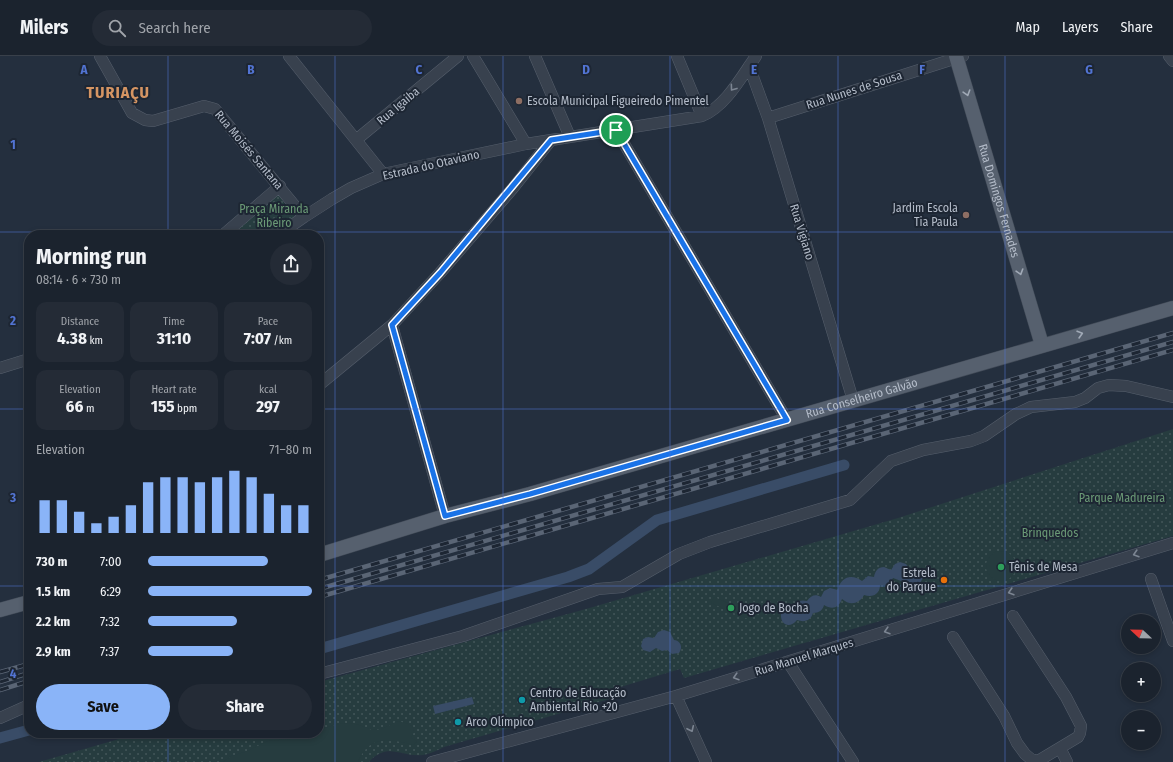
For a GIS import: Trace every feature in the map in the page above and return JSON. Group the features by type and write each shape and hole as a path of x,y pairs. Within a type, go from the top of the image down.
{"main road":[{"name":"Rua Domingos Fernades","path":"958,57 1042,345"},
{"name":"Rua Conselheiro Galvão","path":"324,553 445,516 530,494 1173,308"},
{"path":"0,610 24,603"}],"street":[{"name":"Rua Moisés Santana","path":"100,56 132,113 145,120 153,121 204,106 215,109 304,217"},
{"path":"289,56 383,174"},
{"name":"Rua Igaiba","path":"356,140 458,56"},
{"path":"473,56 526,144"},
{"path":"535,56 570,137"},
{"path":"677,56 702,116 716,109 723,102 756,56"},
{"path":"1169,56 1173,61"},
{"name":"Rua Nunes de Sousa","path":"768,118 958,57"},
{"name":"Rua Vigiano","path":"749,66 768,118 853,400"},
{"name":"Estrada do Otaviano","path":"285,230 351,188 383,174 526,144 702,116"},
{"path":"616,130 787,420"},
{"path":"324,381 392,325 440,273 551,140"},
{"path":"229,230 280,186"},
{"path":"392,325 445,516"},
{"path":"0,368 24,360"},
{"path":"324,673 463,636 598,589 622,587 680,554 710,542 850,500 891,461 923,450 971,442 984,436 1016,414 1031,407 1075,402 1085,398 1098,388 1109,385 1126,386 1173,397"},
{"name":"Rua Manuel Marques","path":"432,762 676,696 1173,543"},
{"path":"1151,579 1173,641"},
{"path":"953,637 1004,716 1017,743 1025,754 1031,759 1038,761 1078,737 1081,726 1066,697 1013,616"},
{"path":"788,662 852,762"},
{"path":"676,696 706,762"},
{"path":"0,718 24,707"},
{"path":"1060,748 1067,762"}],"green space":[{"name":"Praça Miranda Ribeiro","path":"277,193 296,219 281,230 233,230"},
{"name":"Parque Madureira","path":"1173,429 1173,536 684,678 680,669 614,689 616,697 444,747 426,754 415,755 389,751 382,752 369,762 39,762 123,738 324,738 324,681 586,609 898,518"},
{"name":"Tênis de Mesa","path":"1001,551 1011,556 1016,566 1011,576 1001,581 991,576 986,566 991,556"},
{"name":"Jogo de Bocha","path":"714,597 751,613 748,619 711,603"},
{"path":"398,721 409,724 414,730 411,738 417,741 414,745 389,740 375,743 368,747 358,762 223,762 231,756 245,752 268,741 301,738 324,738 324,729 335,725 356,724 371,730 384,728"}],"water":[{"path":"900,562 906,564 910,569 915,568 920,570 923,578 920,583 912,585 906,580 901,581 893,578 888,584 880,585 879,591 873,596 864,595 860,600 854,603 848,603 842,599 837,606 832,608 824,605 822,610 813,613 807,620 797,620 789,625 782,621 781,614 785,609 792,609 798,602 802,600 807,601 810,597 821,597 824,591 830,588 838,590 844,579 854,577 862,581 868,576 874,577 876,571 880,568 884,567 891,570 895,564"},
{"path":"664,630 670,632 674,640 680,643 681,649 679,653 672,654 667,650 662,651 656,648 650,652 643,650 641,646 643,639 648,637 654,638 658,632"},
{"path":"472,697 474,704 435,714 433,706"}],"waterway":[{"path":"324,648 568,577 589,569 657,520 844,465"},
{"path":"0,738 24,731"}],"railway":[{"path":"324,579 1173,333"},
{"path":"324,588 1173,342"},
{"path":"324,596 1173,350"},
{"path":"0,672 24,665"},
{"path":"0,682 24,675"},
{"path":"0,690 24,683"}],"place":[{"name":"Escola Municipal Figueiredo Pimentel","path":"519,101"},
{"name":"Jardim Escola Tia Paula","path":"966,215"},
{"name":"Tênis de Mesa","path":"1001,567"},
{"name":"Estrela do Parque","path":"944,580"},
{"name":"Jogo de Bocha","path":"731,608"},
{"name":"Centro de Educação Ambiental Rio +20","path":"522,700"},
{"name":"Arco Olímpico","path":"458,722"}],"district":[{"name":"TURIAÇU","path":"118,92"}],"route":[{"path":"616,130 787,420 530,494 445,516 392,325 440,273 513,188 551,140 616,130"}],"park label":[{"name":"Brinquedos","path":"1050,533"}]}
